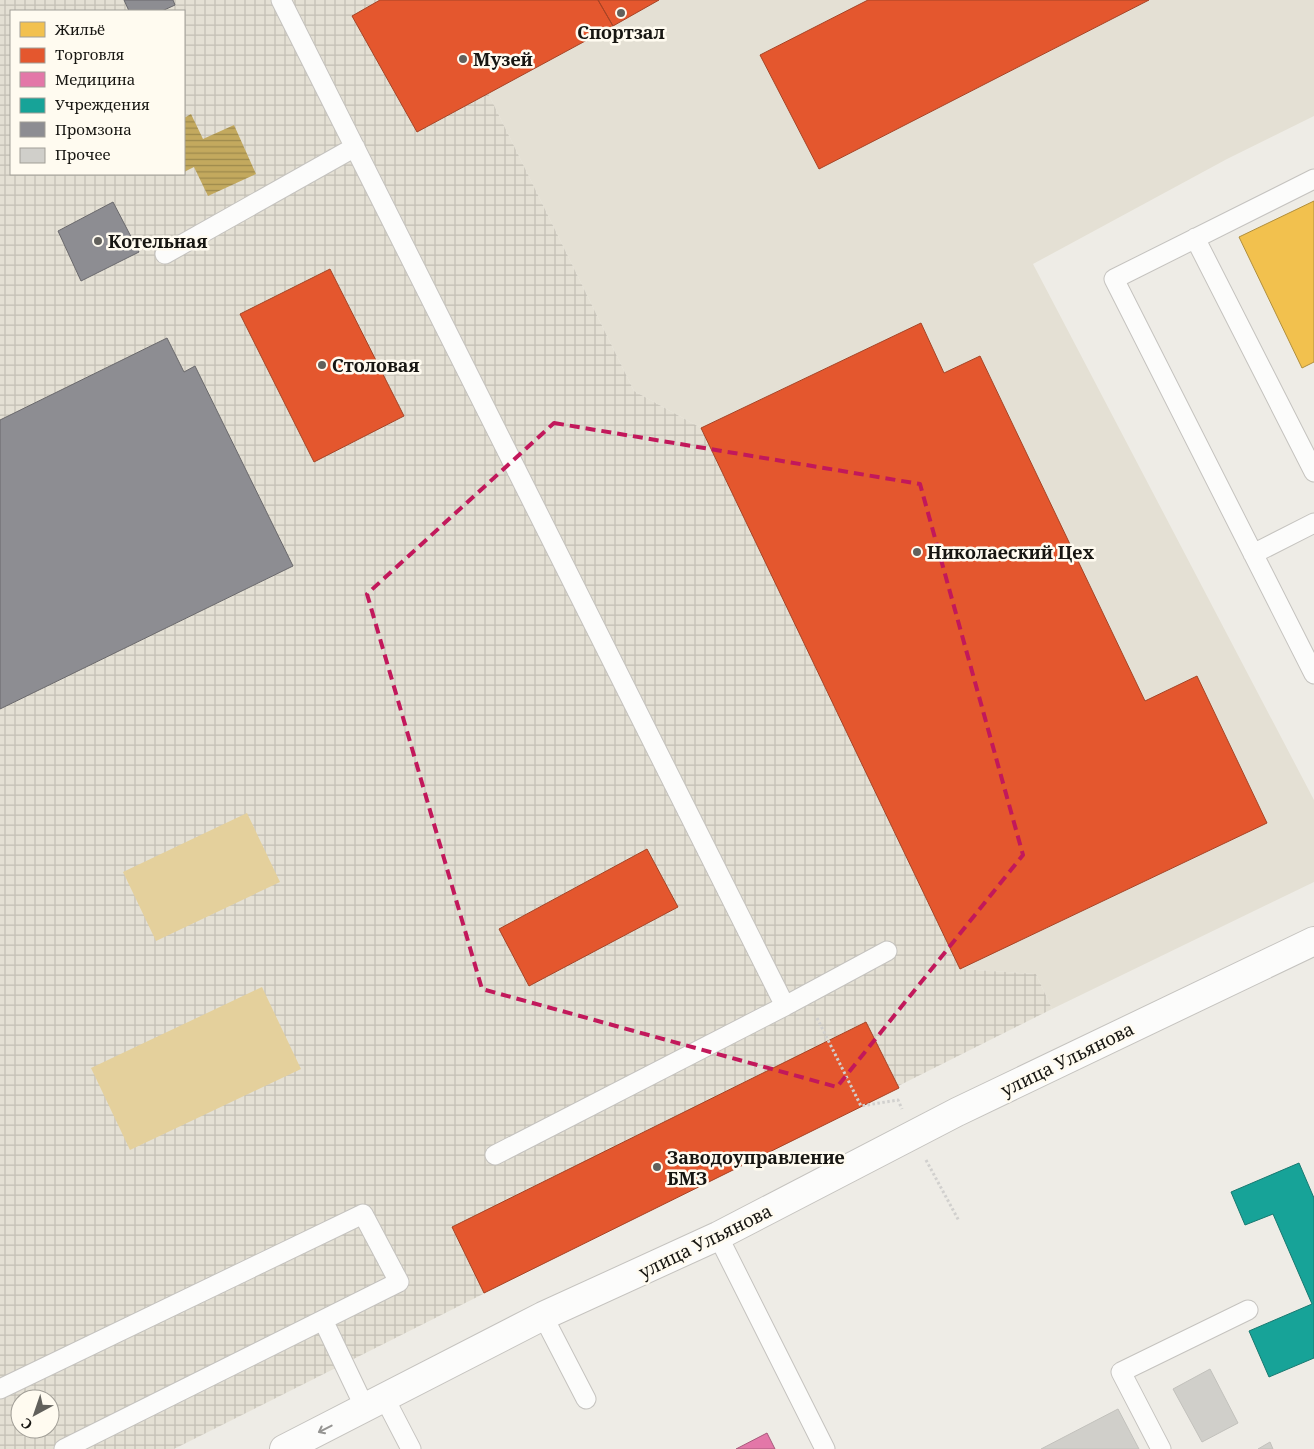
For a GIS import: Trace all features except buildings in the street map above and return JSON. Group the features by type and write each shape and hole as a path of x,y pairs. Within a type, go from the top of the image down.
{"main road":[{"name":"улица Ульянова","path":"284,1449 543,1316 718,1236 957,1112 1314,940"}],"lane":[{"path":"281,0 785,1006"},
{"path":"165,254 355,147"},
{"path":"1314,180 1114,279 1314,674"},
{"path":"1195,238 1314,472"},
{"path":"1253,554 1314,523"},
{"path":"495,1154 785,1006 887,951"},
{"path":"0,1389 363,1214 399,1282 64,1449"},
{"path":"718,1236 825,1449"},
{"path":"1161,1449 1121,1372 1248,1310"},
{"path":"543,1316 586,1398"},
{"path":"323,1320 375,1402 411,1449"}],"highlighted area":[{"path":"554,423 920,484 1023,855 837,1087 482,989 367,594"}],"shaded area":[{"path":"0,0 658,0 488,93 634,391 701,428 960,969 1036,974 1052,1009 174,1449 0,1449"},
{"path":"658,0 1314,0 1314,116 1227,159 1033,264 1314,800 1314,882 1052,1009 1036,974 960,969 701,428 634,391 488,93"},
{"path":"191,114 203,139 234,125 256,174 208,196 194,167 185,172 185,117"},
{"path":"247,813 280,882 156,941 123,872"},
{"path":"262,987 301,1069 130,1150 91,1068"}],"place":[{"name":"Спортзал","path":"621,13"},
{"name":"Музей","path":"463,59"},
{"name":"Котельная","path":"98,241"},
{"name":"Столовая","path":"322,365"},
{"name":"Николаеский Цех","path":"917,552"},
{"name":"Заводоуправление БМЗ","path":"657,1167"}]}
